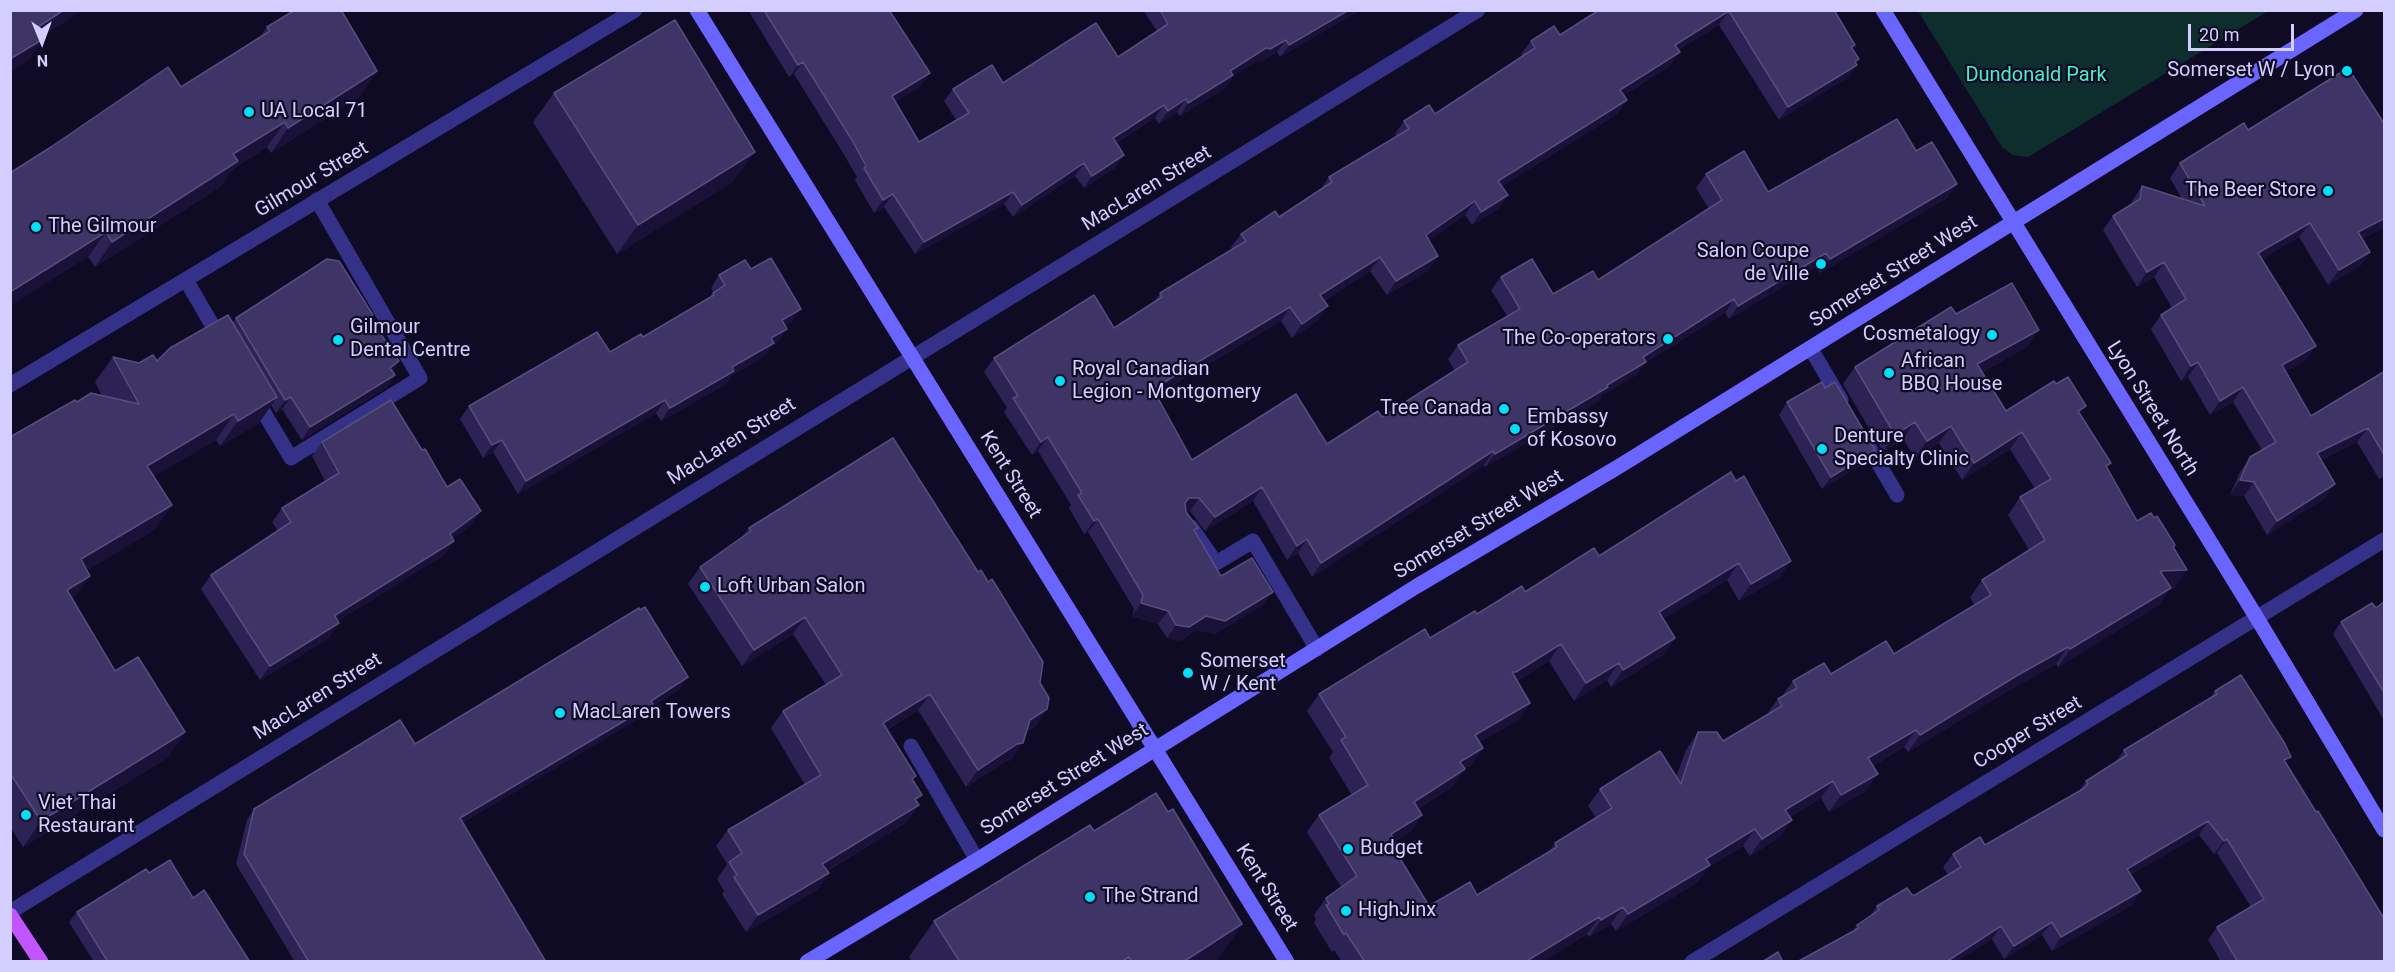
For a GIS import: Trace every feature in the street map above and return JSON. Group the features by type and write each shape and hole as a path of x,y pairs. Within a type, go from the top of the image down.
{"main road":[{"name":"Kent Street","path":"698,10 1287,962"},
{"name":"Lyon Street North","path":"1883,10 2385,830"},
{"name":"Somerset Street West","path":"807,962 977,860 1417,586 1618,468 2356,10"},
{"path":"10,914 41,962"}],"street":[{"name":"Gilmour Street","path":"10,385 635,10"},
{"name":"MacLaren Street","path":"10,914 1478,10"},
{"path":"245,380 291,458 420,378 317,201"},
{"path":"186,280 228,351"},
{"path":"1811,349 1897,495"},
{"path":"1185,520 1216,563 1253,541 1317,649"},
{"name":"Cooper Street","path":"1692,962 2385,540"},
{"path":"911,746 977,860"}],"green space":[{"name":"Dundonald Park","path":"1918,11 2268,11 2028,157 2013,155 2002,147"}],"building":[{"path":"10,10 64,10 38,27 45,38 10,59"},
{"path":"295,10 341,10 377,71 288,128 285,122 233,154 238,161 112,242 106,232 10,292 10,173 168,67 181,87 270,31 267,27"},
{"path":"764,10 889,10 930,73 892,96 919,142 969,113 953,89 992,65 1003,83 1096,23 1118,57 1168,24 1160,10 1349,10 1289,45 1286,40 1270,49 1266,48 1230,71 1233,75 1188,103 1186,99 1168,111 1164,105 1113,138 1124,155 1092,176 1084,163 1022,205 1013,192 924,242 893,194 883,200 864,168 866,166 852,140 803,62 798,65"},
{"path":"1599,10 1834,10 1855,45 1851,47 1859,59 1855,62 1857,65 1788,107 1729,11 1675,45 1680,52 1620,90 1627,100 1498,181 1508,195 1481,212 1475,201 1426,235 1438,256 1396,281 1380,257 1320,295 1328,306 1302,324 1290,307 1153,389 1192,460 1296,394 1327,444 1378,411 1382,417 1468,362 1458,345 1520,309 1501,277 1532,259 1553,294 1593,271 1598,280 1722,200 1706,174 1744,151 1768,192 1897,119 1916,151 1932,142 1957,184 1830,259 1826,253 1738,306 1734,299 1643,357 1646,362 1607,385 1608,387 1495,454 1493,451 1321,563 1307,539 1297,546 1262,487 1215,517 1199,498 1189,498 1185,503 1186,512 1198,528 1194,530 1221,576 1252,558 1273,592 1225,621 1206,616 1189,627 1176,625 1168,611 1141,603 1143,595 1098,519 1094,521 1078,495 1082,493 1048,437 1041,442 1013,398 1018,396 994,358 1094,295 1114,328 1162,297 1160,293 1246,241 1241,234 1275,211 1279,217 1332,182 1329,177 1409,129 1404,121 1429,105 1435,114 1535,48 1531,41 1554,26 1560,35"},
{"path":"675,20 755,152 638,225 554,93"},
{"path":"2348,68 2385,125 2385,218 2358,232 2370,252 2339,270 2310,223 2258,253 2316,346 2282,365 2311,416 2385,371 2385,456 2368,428 2317,453 2335,484 2277,521 2254,482 2240,480 2250,457 2276,442 2243,387 2220,401 2198,362 2191,366 2161,315 2186,299 2164,262 2147,272 2113,216 2140,199 2142,186 2205,206 2180,163 2244,123 2248,130"},
{"path":"771,258 801,309 782,320 787,329 771,338 774,343 732,367 734,371 670,408 665,400 526,481 502,440 492,445 469,406 597,332 610,352 641,334 643,337 714,295 713,293 725,285 719,275 745,260 751,269"},
{"path":"327,259 339,261 373,315 370,318 399,361 390,368 395,375 310,427 291,397 285,400 236,318"},
{"path":"2012,283 2039,330 1977,364 2006,411 2054,381 2056,384 2068,377 2086,406 2078,411 2111,463 2106,466 2137,521 2151,513 2154,518 2157,516 2175,545 2173,547 2187,570 2160,571 2171,588 2070,649 2068,647 2018,675 1920,735 1916,730 1868,758 1878,774 1841,795 1833,781 1785,810 1792,820 1762,839 1755,829 1706,859 1710,865 1628,914 1623,907 1601,920 1599,917 1525,962 1365,962 1346,933 1344,935 1326,905 1329,904 1326,898 1357,876 1319,815 1368,785 1341,740 1346,737 1319,694 1425,629 1430,638 1475,611 1477,614 1522,586 1525,592 1594,548 1599,556 1731,472 1736,481 1744,476 1791,561 1751,584 1739,563 1659,612 1675,638 1623,670 1619,663 1586,683 1561,644 1516,672 1512,672 1530,703 1475,735 1483,748 1460,762 1465,769 1414,802 1422,815 1391,834 1400,850 1396,852 1429,906 1470,882 1477,895 1557,847 1555,843 1612,808 1600,789 1660,751 1681,784 1698,732 1717,732 1723,741 1782,706 1778,699 1797,688 1793,681 1824,663 1831,674 1886,641 1894,654 1991,595 1982,580 2045,540 2020,497 2051,479 2022,432 1974,463 1951,426 1927,441 1915,422 1895,435 1855,367 1951,307 1956,314"},
{"path":"228,315 277,397 238,421 234,414 147,466 172,505 81,559 90,576 67,590 115,671 138,657 185,732 41,821 10,773 10,437 91,393 139,404 113,357 139,363 153,355 157,361 170,348"},
{"path":"1822,382 1825,388 1835,382 1875,450 1831,477 1787,402"},
{"path":"391,400 422,450 425,449 447,487 460,479 481,511 450,534 454,541 337,614 335,616 339,623 270,666 211,575 291,522 282,508 339,473 322,442"},
{"path":"893,438 978,572 981,570 988,582 992,579 1043,662 1040,683 1049,698 1047,709 1030,720 1023,743 1017,744 978,770 930,694 883,723 916,776 912,779 922,795 915,799 919,805 822,864 829,873 758,915 734,877 737,875 729,862 742,853 728,830 821,775 783,711 842,675 805,617 754,650 700,567 751,531 749,528"},
{"path":"2385,601 2385,694 2341,622 2372,603 2376,608"},
{"path":"645,607 688,677 651,701 653,704 460,818 546,962 309,962 244,854 254,809 400,720 415,744 639,608 640,610"},
{"path":"2241,675 2285,744 2291,757 2284,760 2385,920 2385,962 2238,962 2217,927 2264,899 2227,839 2224,841 2208,821 2127,869 2141,891 2061,937 2052,922 2014,946 2001,926 1946,962 1797,962 1859,928 1857,925 1879,910 1877,906 1907,888 1912,895 1915,895 1961,867 1953,854 1980,837 1985,845 2083,789 2088,784 2086,781 2127,755 2124,750 2217,694 2215,691"},
{"name":"The Strand","path":"1156,793 1168,812 1173,809 1242,924 1183,962 1132,962 1129,957 1121,962 960,962 934,921 1090,825 1094,831"},
{"path":"170,860 193,898 204,890 250,962 108,962 77,912 146,869 149,873"},
{"path":"1778,952 1783,962 1762,962"}],"place":[{"name":"Somerset W / Lyon","path":"2347,71"},
{"name":"UA Local 71","path":"249,112"},
{"name":"The Beer Store","path":"2328,191"},
{"name":"The Gilmour","path":"36,227"},
{"name":"Salon Coupe de Ville","path":"1821,264"},
{"name":"Cosmetalogy","path":"1992,335"},
{"name":"The Co-operators","path":"1668,339"},
{"name":"Gilmour Dental Centre","path":"338,340"},
{"name":"African BBQ House","path":"1889,373"},
{"name":"Royal Canadian Legion - Montgomery","path":"1060,381"},
{"name":"Tree Canada","path":"1504,409"},
{"name":"Embassy of Kosovo","path":"1515,429"},
{"name":"Denture Specialty Clinic","path":"1822,449"},
{"name":"Loft Urban Salon","path":"705,587"},
{"name":"Somerset W / Kent","path":"1188,673"},
{"name":"MacLaren Towers","path":"560,713"},
{"name":"Viet Thai Restaurant","path":"26,815"},
{"name":"Budget","path":"1348,849"},
{"name":"The Strand","path":"1090,897"},
{"name":"HighJinx","path":"1346,911"}]}
